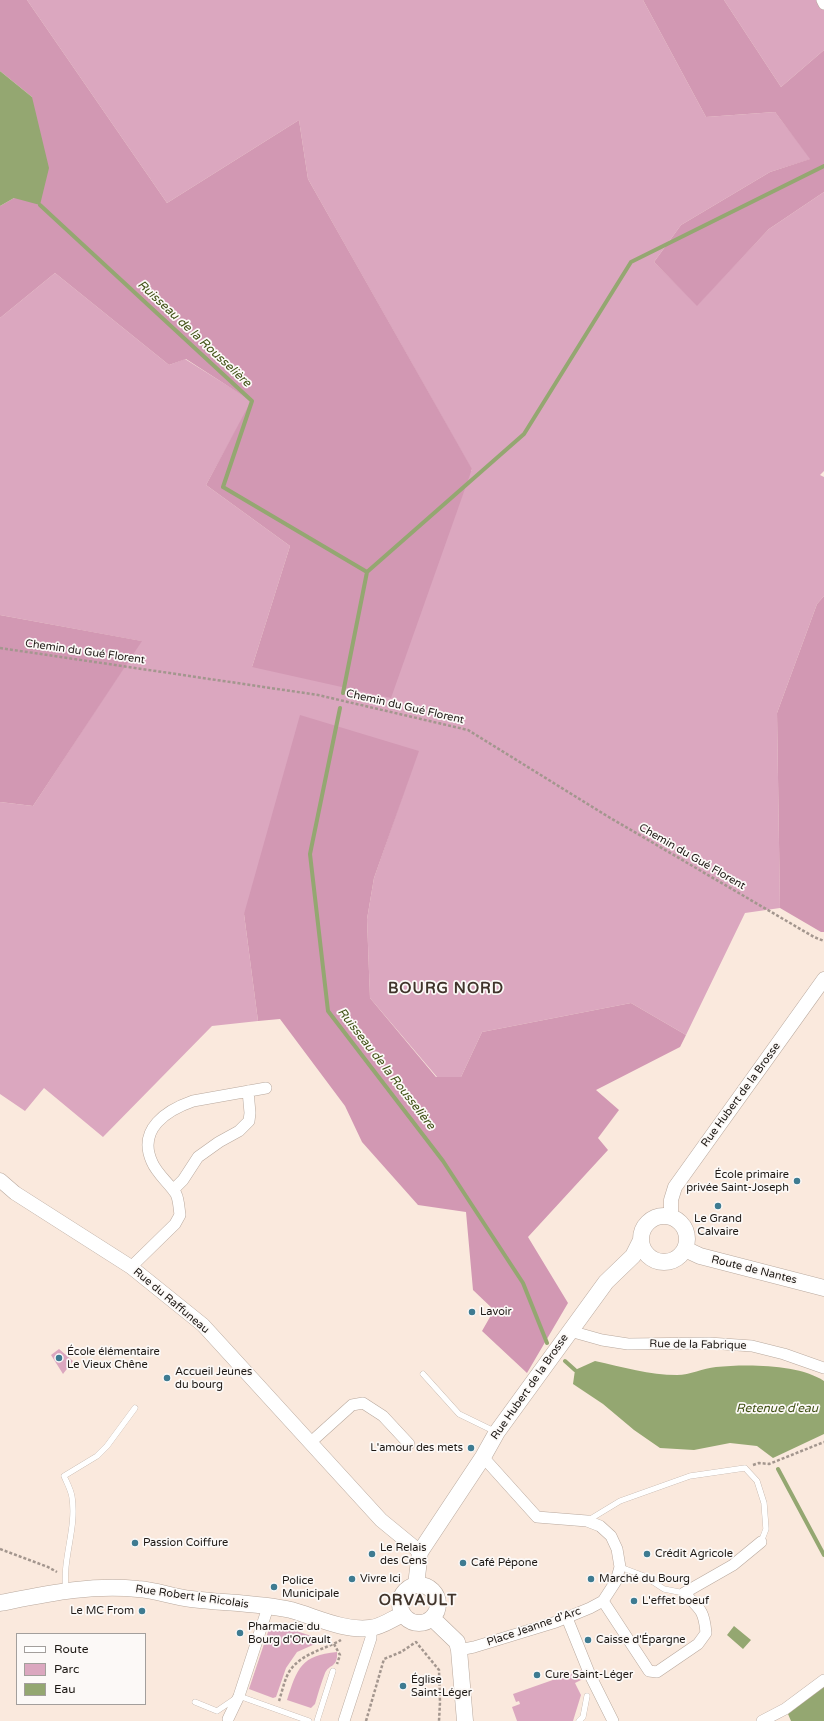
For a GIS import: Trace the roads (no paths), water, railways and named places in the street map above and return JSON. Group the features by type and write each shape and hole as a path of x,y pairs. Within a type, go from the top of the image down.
{"main road":[{"path":"662,1215 671,1216 684,1226 687,1233 688,1242 681,1255 667,1262 660,1262 652,1259 646,1254 642,1247 642,1231 646,1223 653,1218 662,1215"},
{"name":"Rue Hubert de la Brosse","path":"420,1552 483,1457 497,1432 606,1282 633,1256 641,1240"},
{"name":"Route de Nantes","path":"685,1249 700,1256 824,1288"},
{"name":"Rue Hubert de la Brosse","path":"622,1268 652,1259"},
{"path":"416,1584 420,1552"},
{"name":"Rue Robert le Ricolais","path":"0,1602 65,1583 139,1589 190,1599 290,1610 347,1627 366,1628 382,1625 403,1614"},
{"path":"416,1584 423,1584 430,1587 438,1598 439,1606 437,1613 425,1622 417,1623 409,1620 400,1608 402,1596 410,1587 416,1584"},
{"path":"432,1618 457,1642 465,1721"}],"street":[{"path":"822,0 824,4"},
{"name":"Rue Hubert de la Brosse","path":"671,1216 675,1187 824,979"},
{"path":"131,1267 175,1224 180,1216 176,1196 152,1162 148,1149 149,1138 153,1127 171,1110 182,1105 266,1088"},
{"path":"173,1190 183,1180 198,1157 219,1142 239,1131 249,1121 250,1113 248,1091"},
{"name":"Rue du Raffuneau","path":"0,1180 15,1193 131,1267 203,1325 381,1520 420,1552"},
{"name":"Rue de la Fabrique","path":"567,1337 628,1344 709,1343 752,1346 784,1354 824,1368"},
{"path":"311,1442 352,1405 363,1403 383,1416 409,1444"},
{"path":"483,1457 537,1517 587,1521 600,1526 611,1536 617,1549 620,1567 616,1582 603,1601 649,1671 657,1672 698,1644 706,1633 704,1617 701,1610 684,1593 733,1565 760,1542"},
{"name":"Place Jeanne d'Arc","path":"459,1650 474,1647 567,1618 603,1601"},
{"path":"228,1719 238,1696 268,1607"},
{"path":"567,1618 590,1675 613,1721"},
{"path":"344,1721 370,1638 366,1628"},
{"path":"762,1721 785,1709 824,1680"}],"lane":[{"path":"423,1374 459,1414 497,1432"},
{"path":"65,1583 66,1557 73,1524 72,1496 64,1476 97,1456 107,1446 135,1408"},
{"path":"587,1521 620,1501 690,1476 745,1468 757,1481 764,1503 766,1529 760,1542"},
{"path":"620,1567 644,1576 664,1589 684,1593"},
{"path":"317,1721 333,1671"},
{"path":"195,1702 217,1711 238,1696 309,1721"},
{"path":"578,1721 583,1717 587,1696"}],"water":[{"path":"0,71 32,97 49,168 40,205 14,198 0,206"},
{"name":"Retenue d'eau","path":"595,1361 667,1375 682,1375 711,1368 728,1366 772,1366 801,1371 824,1381 824,1434 773,1458 757,1446 730,1443 694,1450 660,1448 634,1430 603,1404 573,1384 575,1370"},
{"path":"734,1626 751,1640 743,1649 727,1635"},
{"path":"824,1686 824,1721 791,1721 788,1714"}],"waterway":[{"path":"343,693 367,572 524,434 631,262 824,166"},
{"name":"Ruisseau de la Rousselière","path":"40,205 252,401 223,487 367,572"},
{"name":"Ruisseau de la Rousselière","path":"340,708 310,854 328,1011 443,1161 523,1283 547,1343"},
{"path":"565,1361 575,1370"},
{"path":"778,1469 824,1555"}],"place":[{"name":"École primaire privée Saint-Joseph","path":"797,1181"},
{"name":"Le Grand Calvaire","path":"718,1206"},
{"name":"Lavoir","path":"472,1312"},
{"name":"École élémentaire Le Vieux Chêne","path":"59,1358"},
{"name":"Accueil Jeunes du bourg","path":"167,1378"},
{"name":"L'amour des mets","path":"471,1448"},
{"name":"Passion Coiffure","path":"135,1543"},
{"name":"Le Relais des Cens","path":"372,1554"},
{"name":"Crédit Agricole","path":"647,1554"},
{"name":"Café Pépone","path":"463,1563"},
{"name":"Vivre Ici","path":"352,1579"},
{"name":"Marché du Bourg","path":"591,1579"},
{"name":"Police Municipale","path":"274,1587"},
{"name":"L'effet boeuf","path":"634,1601"},
{"name":"Le MC From","path":"142,1611"},
{"name":"Pharmacie du Bourg d'Orvault","path":"240,1633"},
{"name":"Caisse d'Épargne","path":"588,1640"},
{"name":"Cure Saint-Léger","path":"537,1675"},
{"name":"Église Saint-Léger","path":"403,1686"}],"district":[{"name":"BOURG NORD","path":"446,989"},
{"name":"ORVAULT","path":"418,1601"}]}
